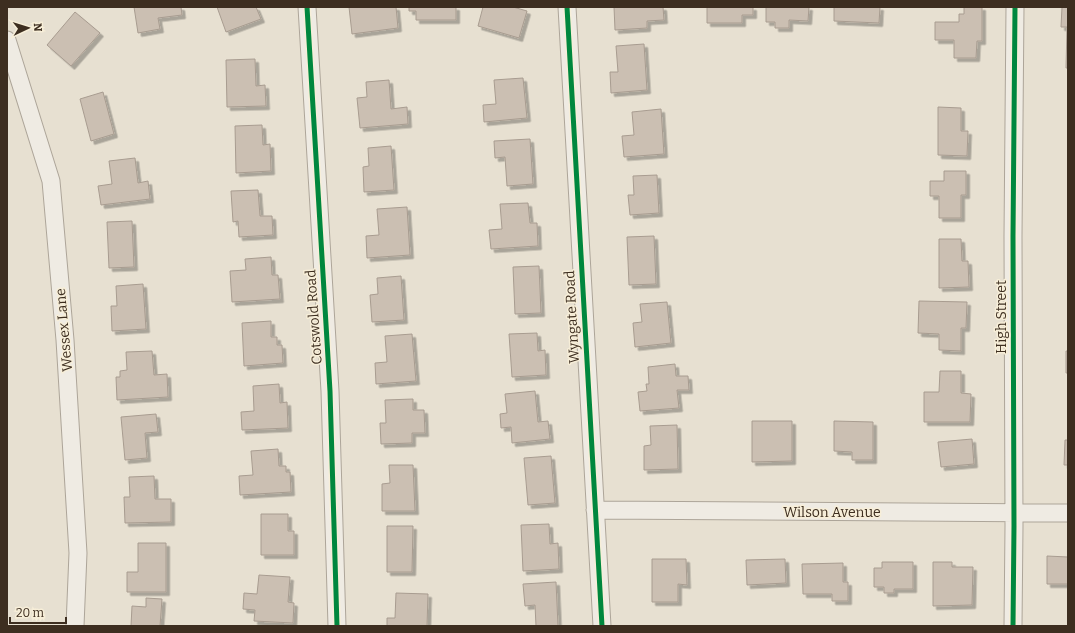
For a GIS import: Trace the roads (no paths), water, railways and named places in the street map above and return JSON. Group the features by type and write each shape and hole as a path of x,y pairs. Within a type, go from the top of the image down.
{"street":[{"name":"Cotswold Road","path":"306,7 330,391 337,626"},
{"name":"Wyngate Road","path":"567,7 602,626"},
{"name":"High Street","path":"1013,626 1013,236 1015,7"},
{"name":"Wessex Lane","path":"7,40 51,181 65,340 78,552 74,626"},
{"name":"Wilson Avenue","path":"595,510 1068,513"}]}
